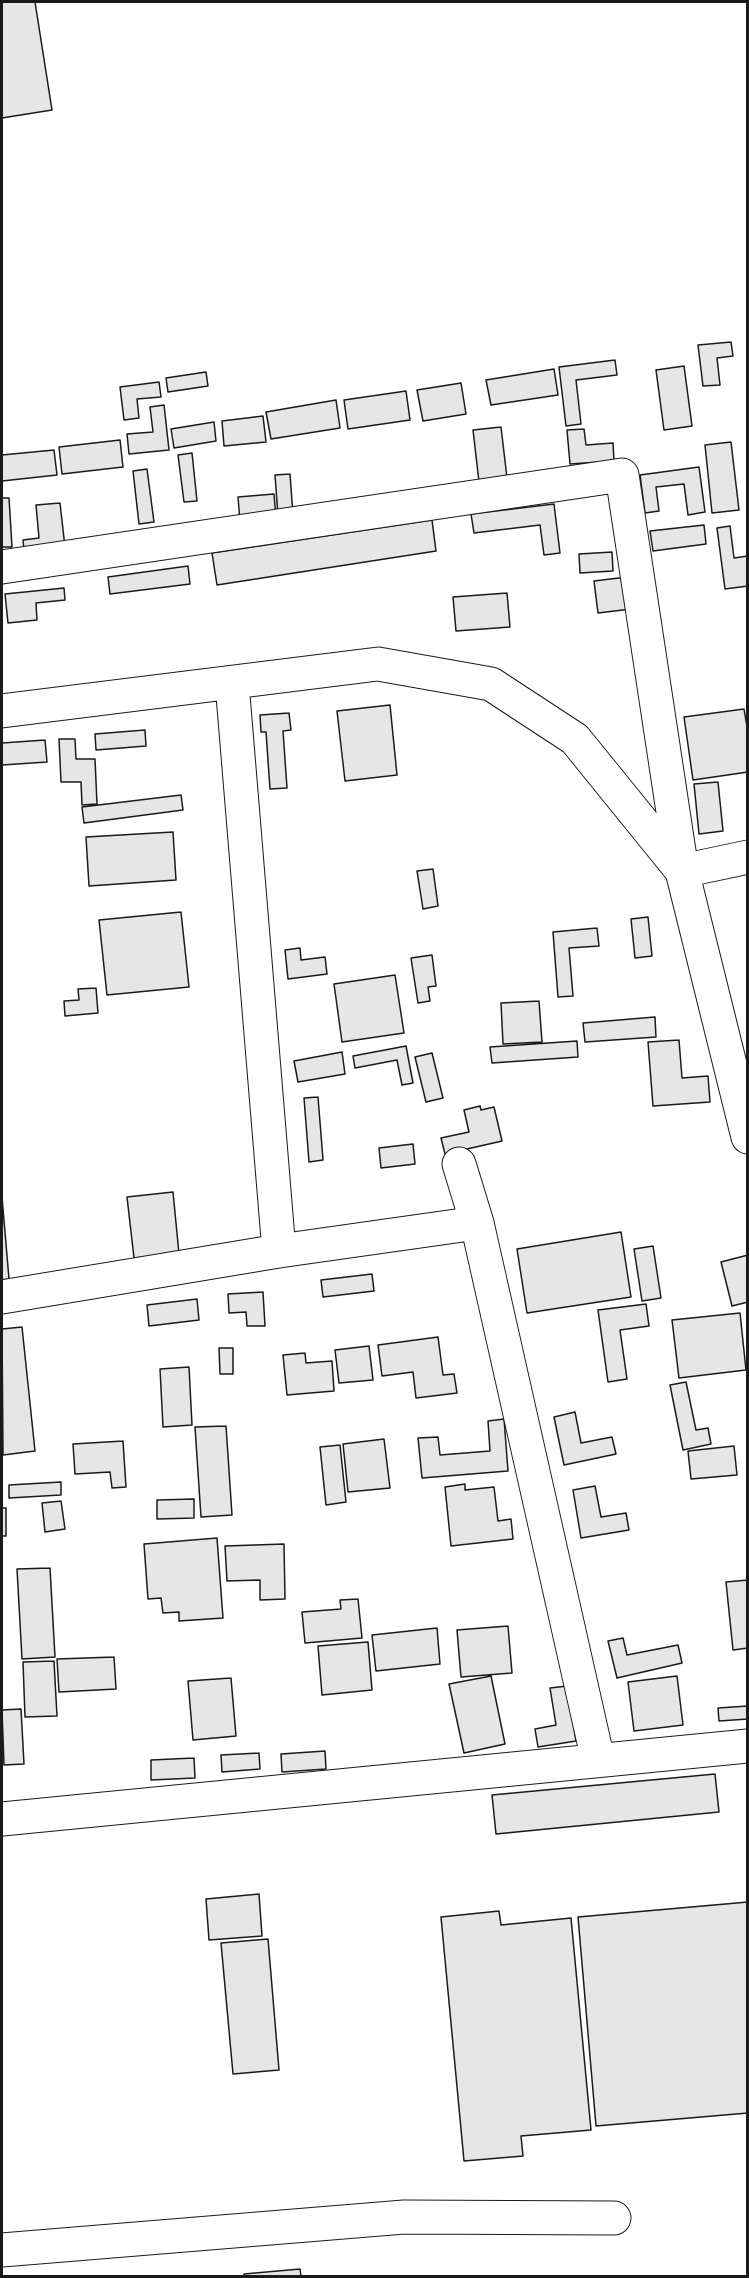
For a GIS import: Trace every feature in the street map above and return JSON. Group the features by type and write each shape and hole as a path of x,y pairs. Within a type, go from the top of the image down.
{"street":[{"path":"2,567 622,475 682,870 747,1137"},
{"path":"2,711 378,664 491,684 575,739 682,870"},
{"path":"232,683 279,1251"},
{"path":"682,870 747,857"},
{"path":"459,1164 477,1223 598,1760"},
{"path":"2,1297 279,1251 477,1223"},
{"path":"2,1819 747,1746"},
{"path":"2,2250 404,2217 614,2218"}],"building":[{"path":"2,2 35,2 52,110 2,118"},
{"path":"731,342 733,356 717,358 720,385 703,386 698,345"},
{"path":"615,360 617,375 576,380 581,424 566,426 559,367"},
{"path":"684,366 692,426 664,430 656,370"},
{"path":"554,369 558,395 491,405 486,380"},
{"path":"206,372 208,386 168,392 166,378"},
{"path":"159,382 161,397 137,399 139,418 124,420 120,387"},
{"path":"461,383 466,414 423,421 417,390"},
{"path":"406,391 410,420 348,429 344,400"},
{"path":"336,400 340,428 271,439 266,412"},
{"path":"164,405 169,450 129,454 127,434 153,432 150,407"},
{"path":"263,416 266,442 224,446 222,421"},
{"path":"214,422 216,441 174,448 171,429"},
{"path":"501,427 507,478 479,482 473,430"},
{"path":"584,429 586,445 613,443 614,461 570,464 567,430"},
{"path":"120,440 123,467 62,474 59,447"},
{"path":"731,442 739,510 712,513 705,445"},
{"path":"54,450 57,475 2,481 2,455"},
{"path":"192,453 197,501 184,502 178,455"},
{"path":"699,467 705,512 688,515 684,484 656,487 659,511 645,513 640,475"},
{"path":"147,469 154,522 139,524 133,471"},
{"path":"290,474 293,515 278,516 275,475"},
{"path":"274,494 276,518 240,522 238,497"},
{"path":"2,498 9,498 12,547 2,547"},
{"path":"60,503 66,556 25,561 23,540 39,538 36,505"},
{"path":"554,504 560,553 544,555 540,525 474,533 471,514"},
{"path":"432,520 436,551 217,585 212,553"},
{"path":"704,525 706,544 653,551 650,531"},
{"path":"730,526 734,558 748,556 748,586 725,589 717,528"},
{"path":"612,552 613,571 580,573 579,554"},
{"path":"188,566 190,584 110,594 108,577"},
{"path":"627,577 631,609 598,613 594,581"},
{"path":"64,588 65,600 36,603 37,620 8,623 5,594"},
{"path":"507,593 510,627 456,631 453,597"},
{"path":"390,705 397,775 345,781 337,711"},
{"path":"744,709 748,733 748,772 693,780 684,717"},
{"path":"289,713 291,730 283,731 287,788 270,789 266,732 261,732 260,715"},
{"path":"145,730 146,746 96,750 95,734"},
{"path":"59,739 75,739 76,759 95,759 97,804 82,805 81,782 61,782"},
{"path":"45,740 47,762 2,765 2,743"},
{"path":"718,782 723,831 699,834 694,784"},
{"path":"181,795 183,810 84,823 82,807"},
{"path":"173,832 176,880 89,886 86,837"},
{"path":"433,869 438,906 423,909 417,871"},
{"path":"181,912 189,987 107,995 99,920"},
{"path":"648,917 652,956 635,958 631,919"},
{"path":"597,928 599,946 569,948 573,996 558,997 553,932"},
{"path":"300,948 301,960 325,957 327,974 288,979 285,950"},
{"path":"432,955 436,986 428,987 430,1001 418,1003 411,958"},
{"path":"395,975 404,1033 342,1042 334,984"},
{"path":"96,988 98,1013 65,1016 64,1001 79,1000 78,989"},
{"path":"539,1001 542,1042 503,1044 501,1003"},
{"path":"655,1017 656,1037 585,1042 583,1023"},
{"path":"679,1040 682,1078 708,1076 710,1102 653,1106 648,1042"},
{"path":"577,1041 578,1057 492,1063 490,1047"},
{"path":"406,1046 413,1083 402,1085 397,1060 355,1068 353,1056"},
{"path":"342,1052 345,1074 298,1082 294,1061"},
{"path":"432,1053 443,1098 426,1102 415,1057"},
{"path":"318,1097 323,1160 309,1162 304,1098"},
{"path":"480,1106 481,1110 494,1107 502,1141 445,1154 441,1138 469,1132 464,1110"},
{"path":"413,1144 415,1164 381,1168 379,1148"},
{"path":"173,1192 179,1254 134,1258 127,1197"},
{"path":"2,1197 9,1279 2,1280"},
{"path":"621,1232 631,1297 527,1313 517,1249"},
{"path":"653,1246 661,1298 642,1301 634,1249"},
{"path":"748,1255 748,1302 732,1306 721,1262"},
{"path":"372,1274 374,1291 323,1297 321,1280"},
{"path":"263,1292 265,1326 247,1326 246,1312 229,1313 228,1294"},
{"path":"197,1299 199,1320 149,1326 147,1305"},
{"path":"646,1304 649,1326 620,1330 627,1379 608,1382 598,1310"},
{"path":"740,1313 746,1370 679,1378 672,1320"},
{"path":"22,1327 35,1451 3,1455 2,1329"},
{"path":"438,1337 443,1375 454,1374 457,1393 416,1398 413,1372 382,1376 378,1345"},
{"path":"369,1346 373,1380 339,1383 335,1350"},
{"path":"219,1348 233,1348 233,1374 220,1374"},
{"path":"305,1353 306,1363 332,1361 334,1391 287,1395 283,1355"},
{"path":"189,1367 192,1425 163,1427 160,1369"},
{"path":"686,1382 696,1430 708,1428 711,1444 683,1450 670,1385"},
{"path":"575,1412 581,1443 612,1437 616,1454 564,1465 554,1417"},
{"path":"504,1419 508,1471 422,1478 418,1438 438,1437 440,1455 490,1451 488,1421"},
{"path":"226,1426 232,1515 201,1517 195,1427"},
{"path":"384,1439 390,1488 348,1492 343,1444"},
{"path":"123,1441 126,1487 112,1488 110,1472 75,1474 73,1444"},
{"path":"340,1445 346,1502 326,1505 320,1447"},
{"path":"734,1446 737,1475 691,1479 688,1451"},
{"path":"61,1482 61,1495 9,1498 9,1485"},
{"path":"465,1484 465,1490 494,1487 498,1521 511,1519 513,1539 451,1546 445,1487"},
{"path":"595,1486 601,1517 626,1513 629,1530 581,1538 573,1490"},
{"path":"194,1499 194,1518 157,1519 157,1500"},
{"path":"61,1501 65,1529 45,1532 42,1503"},
{"path":"2,1508 6,1508 6,1536 2,1536"},
{"path":"217,1538 223,1618 179,1621 179,1612 163,1613 161,1598 148,1599 144,1544"},
{"path":"284,1544 285,1599 260,1600 260,1580 227,1581 225,1546"},
{"path":"50,1568 55,1657 22,1659 17,1569"},
{"path":"748,1580 748,1648 733,1650 726,1582"},
{"path":"358,1599 362,1638 305,1643 302,1612 341,1609 340,1600"},
{"path":"508,1626 512,1673 461,1677 457,1630"},
{"path":"437,1628 440,1664 376,1671 372,1635"},
{"path":"623,1638 627,1655 678,1645 682,1663 617,1678 608,1641"},
{"path":"368,1642 372,1690 322,1695 318,1646"},
{"path":"114,1657 116,1689 59,1692 57,1659"},
{"path":"54,1661 57,1716 25,1717 23,1662"},
{"path":"491,1676 505,1744 464,1753 449,1684"},
{"path":"677,1676 683,1725 634,1731 628,1682"},
{"path":"231,1678 236,1736 193,1740 188,1681"},
{"path":"567,1686 576,1741 538,1747 535,1729 556,1725 550,1688"},
{"path":"748,1706 748,1719 719,1721 718,1708"},
{"path":"21,1709 24,1764 4,1765 2,1710"},
{"path":"325,1751 326,1769 282,1772 281,1754"},
{"path":"259,1753 260,1769 222,1772 221,1755"},
{"path":"194,1758 195,1778 151,1780 151,1760"},
{"path":"715,1774 719,1812 496,1834 492,1795"},
{"path":"259,1894 262,1936 209,1940 206,1899"},
{"path":"748,1902 748,2113 596,2126 578,1917"},
{"path":"499,1911 501,1925 571,1918 591,2130 521,2136 523,2156 464,2161 441,1917"},
{"path":"268,1939 279,2070 233,2074 221,1943"},
{"path":"300,2269 301,2276 244,2276 244,2274"}]}
